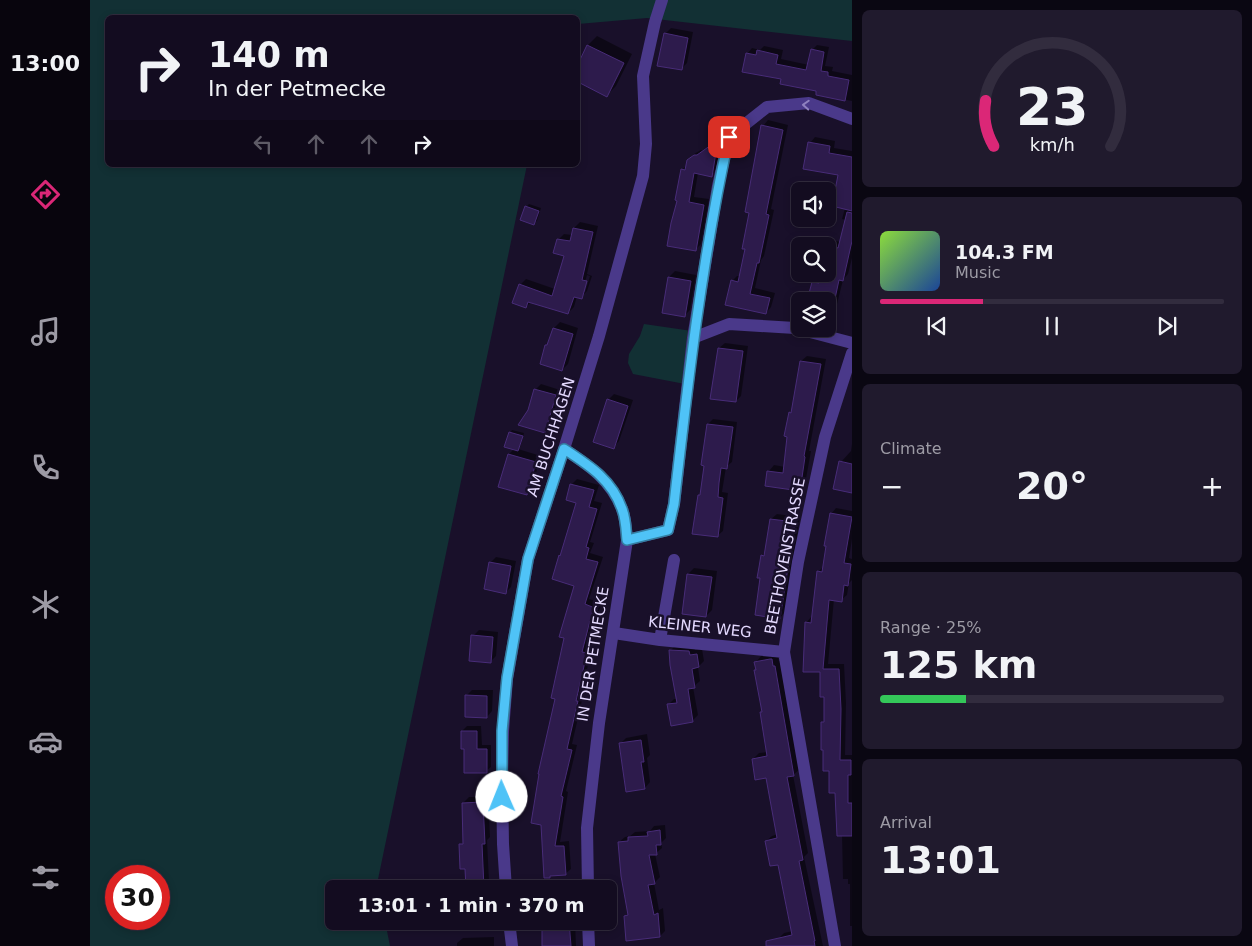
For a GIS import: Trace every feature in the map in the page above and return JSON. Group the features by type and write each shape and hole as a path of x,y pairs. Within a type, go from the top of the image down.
{"street":[{"name":"AM BUCHHAGEN","path":"506,880 502,731 507,678 528,559 600,336 643,176 646,144 643,76 662,0"},
{"path":"627,540 668,530 674,504 694,338 718,186 729,137 767,107 809,103 852,119"},
{"path":"694,338 729,324 794,328 852,343"},
{"name":"BEETHOVENSTRASSE","path":"835,946 784,652 798,562 825,437 852,353"},
{"name":"IN DER PETMECKE","path":"564,449 589,467 614,490 623,511 627,540 599,723 587,828 588,880"},
{"path":"660,640 674,560"},
{"name":"KLEINER WEG","path":"614,633 660,640 784,652"},
{"path":"510,930 512,946"},
{"path":"588,930 589,946"}],"green space":[{"path":"90,0 852,0 852,41 647,18 580,24 580,15 105,15 105,167 527,167 378,880 325,880 325,930 387,930 390,946 90,946"},
{"path":"644,324 692,331 685,384 633,374 628,363 629,354 640,336"}],"building":[{"path":"664,33 688,38 682,70 657,66"},
{"path":"587,45 624,63 607,97 580,83 580,60"},
{"path":"811,49 824,52 821,71 828,72 828,76 849,80 845,101 816,95 816,91 780,84 781,79 742,72 746,53 756,55 757,50 778,55 776,64 806,70"},
{"path":"761,125 783,130 766,214 769,215 759,263 757,263 750,294 770,298 766,314 725,305 731,280 738,282 745,249 742,249 749,213 745,212"},
{"path":"718,140 712,177 694,173 689,202 704,205 696,251 667,246 677,201 675,200 681,169 685,170 687,160"},
{"path":"808,142 830,146 829,153 852,157 852,211 836,207 838,175 803,169"},
{"path":"525,206 539,211 534,225 520,220"},
{"path":"847,212 852,213 852,241 843,281 839,280 836,294 836,292 809,292 812,282 836,282 836,247 838,248"},
{"path":"573,228 593,232 582,280 587,281 582,299 574,297 568,314 528,302 526,308 512,303 519,284 552,296 564,256 553,253 557,239 570,241"},
{"path":"668,277 691,281 685,317 662,313"},
{"path":"553,328 573,334 562,371 540,364 545,345 547,345"},
{"path":"718,348 743,351 736,402 710,399"},
{"path":"800,361 821,364 804,456 800,491 765,486 767,471 783,473 787,437 784,436 789,412 791,413"},
{"path":"534,389 556,395 545,433 518,425 528,410"},
{"path":"607,399 628,406 614,449 593,442"},
{"path":"707,424 733,427 727,469 721,468 718,497 723,498 718,537 692,534 704,466 701,465"},
{"path":"509,432 523,436 518,451 504,447"},
{"path":"508,454 536,462 527,495 498,487"},
{"path":"839,461 852,464 852,493 833,489"},
{"path":"570,484 594,490 589,507 597,509 586,547 589,548 586,559 598,562 585,604 597,609 593,621 590,621 582,652 587,653 567,749 572,750 561,796 563,797 555,846 564,846 566,875 544,878 541,825 531,823 538,774 555,699 551,698 564,638 559,637 574,586 552,579 576,503 566,500"},
{"path":"830,513 852,517 844,563 851,564 848,586 844,585 842,602 829,600 823,669 839,669 841,709 840,760 851,760 851,775 848,775 848,803 852,803 852,836 837,836 835,793 829,793 829,771 823,771 821,722 824,722 824,697 820,697 820,672 803,672 805,622 811,623 817,571 822,572 826,546 824,546"},
{"path":"770,519 795,522 780,619 755,615 760,578 757,578 761,555 764,556"},
{"path":"489,562 511,566 506,594 484,589"},
{"path":"687,574 712,577 706,617 682,614"},
{"path":"471,635 493,637 491,663 469,661"},
{"path":"669,650 689,651 690,655 697,654 699,667 692,669 695,688 688,689 693,722 671,726 667,704 677,703"},
{"path":"772,659 773,666 775,666 794,776 787,777 803,860 799,861 815,946 766,946 766,941 792,935 778,865 770,866 765,841 777,838 766,778 755,780 752,759 767,756 754,662"},
{"path":"465,695 487,696 487,718 465,717"},
{"path":"461,731 477,731 477,749 487,749 487,773 464,773 464,749 461,749"},
{"path":"641,740 644,762 641,762 645,789 626,792 619,743"},
{"path":"483,802 485,844 482,844 484,880 466,880 465,869 460,869 459,844 463,844 462,803"},
{"path":"660,830 661,845 656,845 657,855 649,855 655,884 648,885 654,915 658,913 660,937 626,941 624,916 628,915 621,876 618,842 628,841 628,837 648,836 647,832"},
{"path":"542,930 570,930 571,946 542,946"}],"route":[{"path":"502,797 502,731 507,678 528,559 564,449 583,461 614,490 623,511 627,540 668,530 674,504 694,338 718,186 729,137"}]}
